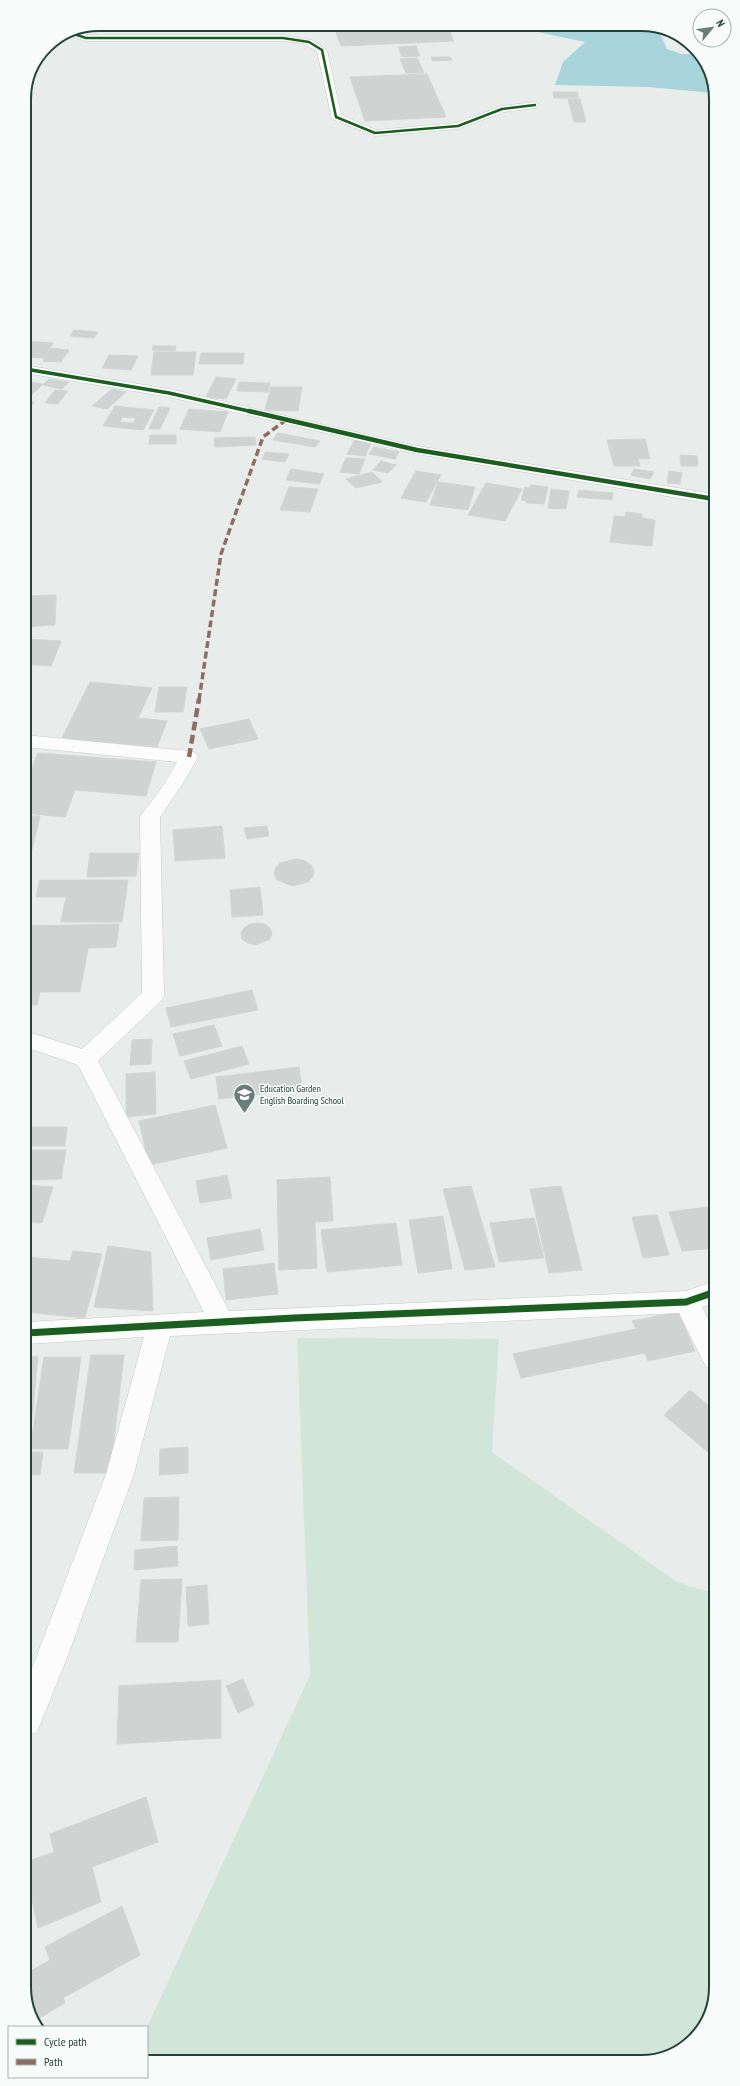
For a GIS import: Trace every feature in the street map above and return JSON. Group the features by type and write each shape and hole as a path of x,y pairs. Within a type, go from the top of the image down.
{"street":[{"path":"77,35 86,38 284,38 315,43 322,50 336,117 375,133 458,126 502,109 535,105"},
{"path":"31,371 169,393 417,450 709,498"},
{"path":"31,742 189,757 173,785 150,817 153,996 86,1059"},
{"path":"31,1041 86,1059 222,1322"},
{"path":"31,1332 686,1302 709,1294"},
{"path":"686,1302 709,1347"},
{"path":"31,1709 52,1658 120,1474 160,1326"}],"green space":[{"path":"297,1338 499,1339 492,1452 677,1582 709,1592 709,1987 705,2009 700,2021 686,2038 679,2044 667,2050 659,2053 641,2055 148,2055 147,2026 310,1675"}],"water":[{"path":"646,31 659,33 667,49 681,54 692,54 698,61 707,81 708,93 648,87 555,85 563,62 585,42 538,32"}],"building":[{"path":"336,31 449,31 454,41 341,46"},
{"path":"416,46 420,56 402,57 398,47"},
{"path":"431,57 450,57 452,60 433,61"},
{"path":"417,58 424,73 406,73 400,59"},
{"path":"427,74 446,117 365,121 350,77"},
{"path":"553,92 578,92 578,98 554,98"},
{"path":"568,99 580,99 586,122 574,122"},
{"path":"74,330 98,332 94,338 70,336"},
{"path":"31,341 53,343 44,358 31,357"},
{"path":"153,346 176,346 175,351 152,350"},
{"path":"51,348 69,350 61,362 43,361"},
{"path":"154,352 196,352 193,375 151,375"},
{"path":"201,353 244,353 243,364 199,364"},
{"path":"109,355 138,356 131,370 102,368"},
{"path":"216,377 236,379 226,399 206,397"},
{"path":"49,379 69,382 62,389 43,385"},
{"path":"31,382 43,384 31,396"},
{"path":"239,382 270,383 268,392 237,391"},
{"path":"271,387 302,387 298,411 265,410"},
{"path":"112,389 126,392 107,409 92,406"},
{"path":"55,390 68,391 58,404 45,403"},
{"path":"115,406 154,410 143,430 103,426","holes":["122,417 136,418 133,423 120,422"]},
{"path":"159,407 170,408 160,429 149,429"},
{"path":"189,409 228,412 220,432 180,429"},
{"path":"278,433 320,441 315,447 273,440"},
{"path":"150,435 176,435 176,444 149,444"},
{"path":"255,437 256,445 215,447 214,438"},
{"path":"355,439 372,441 365,456 347,454"},
{"path":"645,439 650,459 638,459 640,466 614,466 607,440"},
{"path":"374,447 399,452 395,459 369,454"},
{"path":"266,452 289,454 285,462 262,459"},
{"path":"680,455 697,456 698,466 681,466"},
{"path":"346,458 365,459 359,474 340,472"},
{"path":"381,461 396,465 388,473 373,470"},
{"path":"291,469 324,474 319,484 286,480"},
{"path":"634,469 654,472 650,479 631,475"},
{"path":"416,471 441,475 426,502 401,498"},
{"path":"669,471 682,473 680,484 667,483"},
{"path":"372,472 382,482 356,488 346,479"},
{"path":"438,482 475,487 468,510 430,505"},
{"path":"486,483 522,489 505,521 468,515"},
{"path":"531,485 548,487 544,504 526,503 527,501 521,500 525,487 530,488"},
{"path":"289,487 318,489 310,512 280,510"},
{"path":"551,489 569,491 566,509 548,508"},
{"path":"579,490 613,493 612,500 577,497"},
{"path":"626,512 642,514 642,518 655,520 652,546 610,542 614,516 625,517"},
{"path":"56,595 55,625 31,627 31,596"},
{"path":"31,639 61,641 51,666 31,664"},
{"path":"90,682 152,688 138,718 167,721 157,747 62,738"},
{"path":"159,687 187,687 183,712 155,712"},
{"path":"249,719 258,739 209,749 200,729"},
{"path":"38,753 156,762 146,796 75,790 65,817 31,814 31,770"},
{"path":"31,816 40,816 31,854"},
{"path":"222,826 225,858 175,861 173,830"},
{"path":"267,826 269,836 247,839 244,828"},
{"path":"90,853 139,853 136,876 87,877"},
{"path":"296,859 305,861 311,865 314,871 313,876 308,882 292,886 277,880 274,874 280,863"},
{"path":"40,880 128,880 122,922 61,922 66,897 36,897"},
{"path":"260,887 263,915 232,917 230,890"},
{"path":"119,924 116,947 88,948 80,992 40,992 37,1005 31,1005 31,926"},
{"path":"250,924 265,924 270,928 272,934 270,939 255,945 242,939 241,933 244,928"},
{"path":"252,990 258,1010 171,1027 166,1008"},
{"path":"214,1025 222,1046 180,1056 173,1034"},
{"path":"152,1039 151,1064 130,1065 132,1040"},
{"path":"242,1046 249,1064 191,1079 184,1061"},
{"path":"299,1067 302,1089 219,1099 216,1077"},
{"path":"155,1072 156,1114 126,1117 126,1074"},
{"path":"215,1105 227,1148 149,1165 139,1121"},
{"path":"31,1127 67,1127 65,1146 31,1146"},
{"path":"31,1150 66,1150 61,1179 31,1180"},
{"path":"227,1175 232,1198 200,1203 196,1181"},
{"path":"330,1177 333,1221 315,1222 317,1268 279,1270 277,1180"},
{"path":"31,1185 53,1187 42,1223 31,1222"},
{"path":"471,1186 495,1267 465,1270 443,1189"},
{"path":"561,1186 582,1270 549,1273 530,1189"},
{"path":"707,1207 709,1213 709,1249 682,1251 669,1212"},
{"path":"657,1215 669,1255 643,1258 632,1217"},
{"path":"443,1216 452,1269 418,1273 409,1220"},
{"path":"534,1218 544,1258 499,1262 490,1223"},
{"path":"396,1223 402,1265 327,1272 321,1230"},
{"path":"260,1229 264,1250 211,1260 207,1238"},
{"path":"108,1246 151,1252 153,1311 94,1307"},
{"path":"73,1251 102,1254 85,1318 31,1313 31,1257 70,1261"},
{"path":"274,1263 278,1294 226,1300 223,1269"},
{"path":"678,1312 695,1351 648,1361 645,1353 521,1378 513,1354 636,1329 632,1321"},
{"path":"91,1355 124,1355 110,1473 74,1473"},
{"path":"38,1356 31,1430 31,1357"},
{"path":"44,1357 81,1357 68,1449 31,1449"},
{"path":"690,1390 709,1406 709,1453 664,1415"},
{"path":"188,1447 188,1473 159,1475 160,1449"},
{"path":"31,1452 43,1452 40,1475 31,1475"},
{"path":"179,1497 178,1540 141,1541 144,1498"},
{"path":"177,1546 178,1566 134,1570 135,1550"},
{"path":"182,1579 178,1642 136,1642 141,1580"},
{"path":"207,1585 209,1624 188,1626 186,1587"},
{"path":"243,1679 254,1705 238,1713 226,1686"},
{"path":"221,1680 221,1738 117,1744 119,1686"},
{"path":"146,1797 158,1842 92,1867 101,1902 38,1928 31,1895 31,1860 54,1852 50,1834"},
{"path":"122,1906 140,1955 63,1998 65,2003 39,2018 33,2005 31,1971 50,1960 45,1947"}],"marked path":[{"path":"189,757 221,554 250,469 259,451 263,437 286,420"}],"cycle path":[{"path":"77,35 86,38 283,38 309,42 322,50 336,117 375,133 458,126 502,109 535,105"},
{"path":"31,370 169,393 417,450 709,498"},
{"path":"31,1333 294,1318 686,1302 709,1294"}],"place":[{"name":"Education Garden English Boarding School","path":"245,1114"}]}
